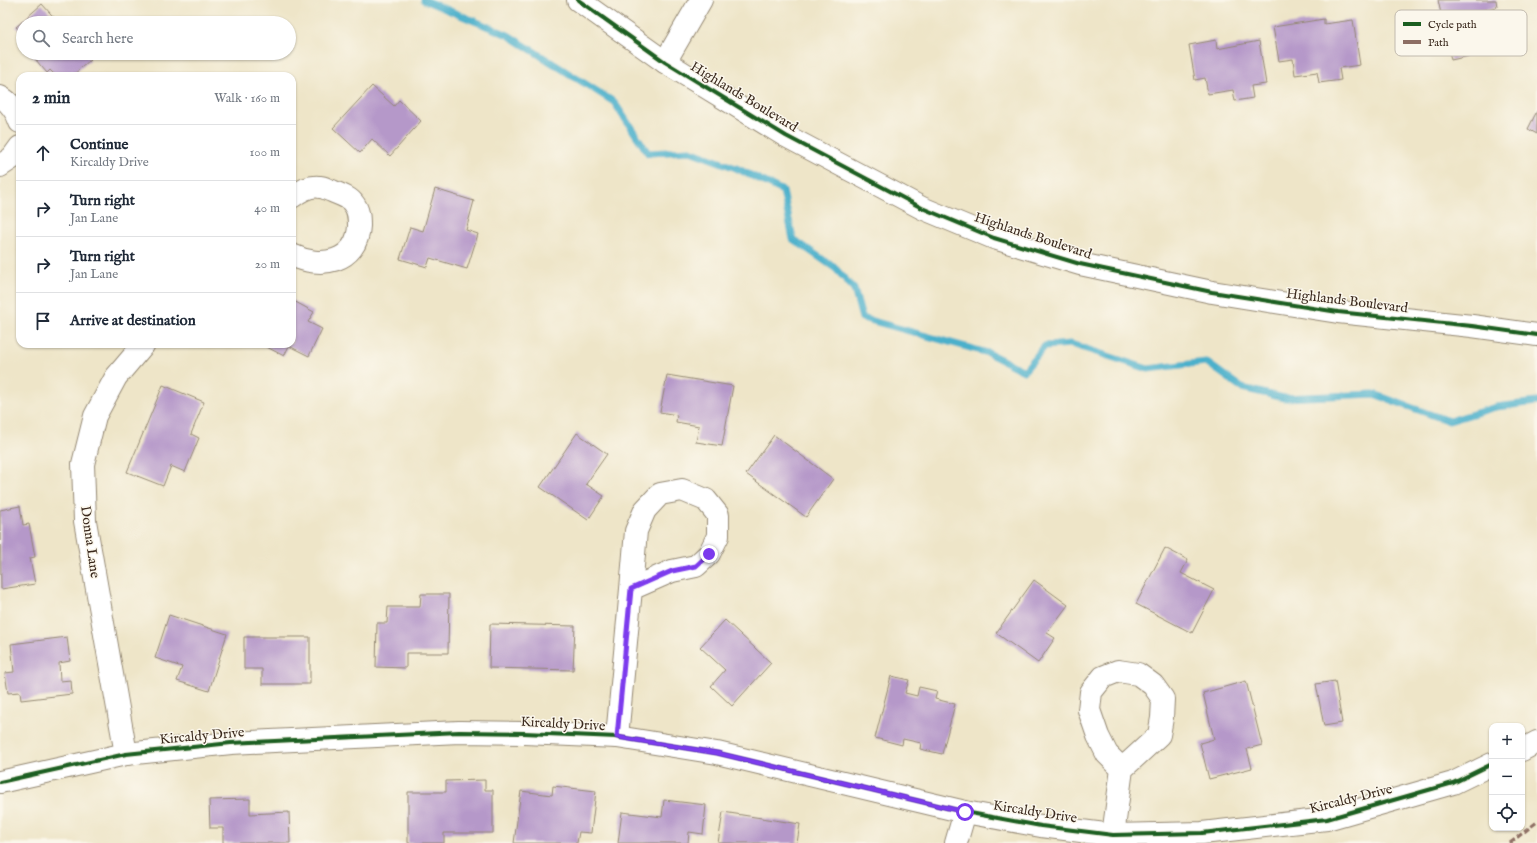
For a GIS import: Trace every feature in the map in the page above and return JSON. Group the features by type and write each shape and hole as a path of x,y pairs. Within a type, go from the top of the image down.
{"street":[{"name":"Highlands Boulevard","path":"578,0 665,62 786,136 922,208 994,238 1080,264 1212,292 1338,312 1472,326 1537,335"},
{"path":"665,62 701,0"},
{"path":"0,97 5,99 16,112"},
{"path":"0,166 12,158 16,152"},
{"path":"296,194 301,190 320,186 342,195 353,202 360,216 359,237 353,248 339,260 325,263 296,257"},
{"name":"Donna Lane","path":"126,754 85,521 83,464 95,416 116,377 141,348"},
{"path":"617,737 636,530 644,510 660,494 682,490 706,500 718,515 718,536 709,554 696,566 672,571 631,589"},
{"name":"Kircaldy Drive","path":"0,782 126,754 231,743 459,732 617,737 717,753 965,812 1041,826 1113,834 1202,834 1327,819 1453,783 1489,765"},
{"path":"1525,748 1537,742"},
{"path":"1113,834 1122,769"},
{"path":"956,843 965,812"}],"building":[{"path":"1438,0 1496,0 1497,7 1483,10 1440,10"},
{"path":"42,4 53,16 28,16"},
{"path":"1324,19 1324,24 1353,20 1360,65 1339,68 1341,80 1319,83 1317,72 1295,75 1293,59 1279,61 1273,27"},
{"path":"1216,40 1217,49 1259,41 1266,84 1251,86 1253,98 1235,101 1233,90 1208,94 1205,78 1195,80 1189,45"},
{"path":"1450,56 1469,56 1451,60"},
{"path":"36,60 90,60 76,72 52,72 50,70 46,72"},
{"path":"372,86 394,106 399,100 421,121 390,156 372,139 360,153 333,128"},
{"path":"1537,111 1537,134 1528,129"},
{"path":"435,189 474,201 466,230 478,234 467,269 430,258 427,267 400,259 410,227 423,231"},
{"path":"296,302 314,312 308,322 322,329 309,356 293,348 296,348"},
{"path":"269,348 288,348 284,356"},
{"path":"667,375 733,386 722,446 696,442 699,426 676,422 677,415 660,412"},
{"path":"163,385 204,402 191,434 199,438 185,472 171,466 163,486 127,472"},
{"path":"577,433 607,454 586,484 604,496 588,520 540,487"},
{"path":"774,435 833,479 806,517 746,474"},
{"path":"20,506 23,525 29,524 35,557 30,558 35,584 1,589 0,510"},
{"path":"1165,548 1188,560 1181,573 1214,590 1192,633 1136,604"},
{"path":"1034,580 1068,605 1047,633 1055,638 1038,663 996,633"},
{"path":"421,594 449,594 448,653 406,653 406,668 376,667 377,623 387,623 388,607 420,607"},
{"path":"169,615 227,634 209,691 177,681 182,667 155,658"},
{"path":"725,620 771,663 732,706 711,686 725,670 700,647"},
{"path":"490,624 575,626 573,670 489,668"},
{"path":"67,637 70,661 59,663 60,681 71,680 72,694 21,700 20,692 8,693 5,673 14,672 11,644"},
{"path":"244,637 310,637 310,684 262,684 262,669 244,669"},
{"path":"891,676 909,680 905,693 917,696 919,687 937,691 935,699 955,704 942,754 920,749 921,743 903,739 902,745 875,738"},
{"path":"1246,681 1262,745 1247,749 1252,768 1209,779 1200,743 1214,739 1203,693"},
{"path":"1335,681 1342,723 1324,726 1316,684"},
{"path":"485,780 485,790 493,790 493,833 444,833 444,843 408,843 408,792 446,792 446,781"},
{"path":"553,786 596,791 591,833 579,832 577,843 514,843 521,791 552,795"},
{"path":"250,799 250,814 289,812 290,843 223,843 223,828 210,828 209,800"},
{"path":"664,800 706,805 703,834 689,832 688,843 618,843 622,812 662,817"},
{"path":"723,812 800,824 797,843 718,843"}],"waterway":[{"path":"424,0 508,35 614,102 648,153 690,151 736,168 783,191 793,239 835,268 854,289 862,318 988,353 1024,371 1045,346 1071,344 1148,369 1206,362 1242,388 1284,398 1374,394 1449,421 1496,407 1537,402"}],"marked path":[{"path":"1510,843 1537,822"}],"cycle path":[{"path":"578,0 665,62 786,136 922,208 994,238 1080,264 1212,292 1338,312 1472,326 1537,335"},
{"path":"0,782 126,754 231,743 459,732 617,737 717,753 965,812 1041,826 1113,835 1202,833 1327,819 1453,783 1489,765"}],"route":[{"path":"709,554 696,566 672,571 631,589 617,737 717,753 965,812"}]}
